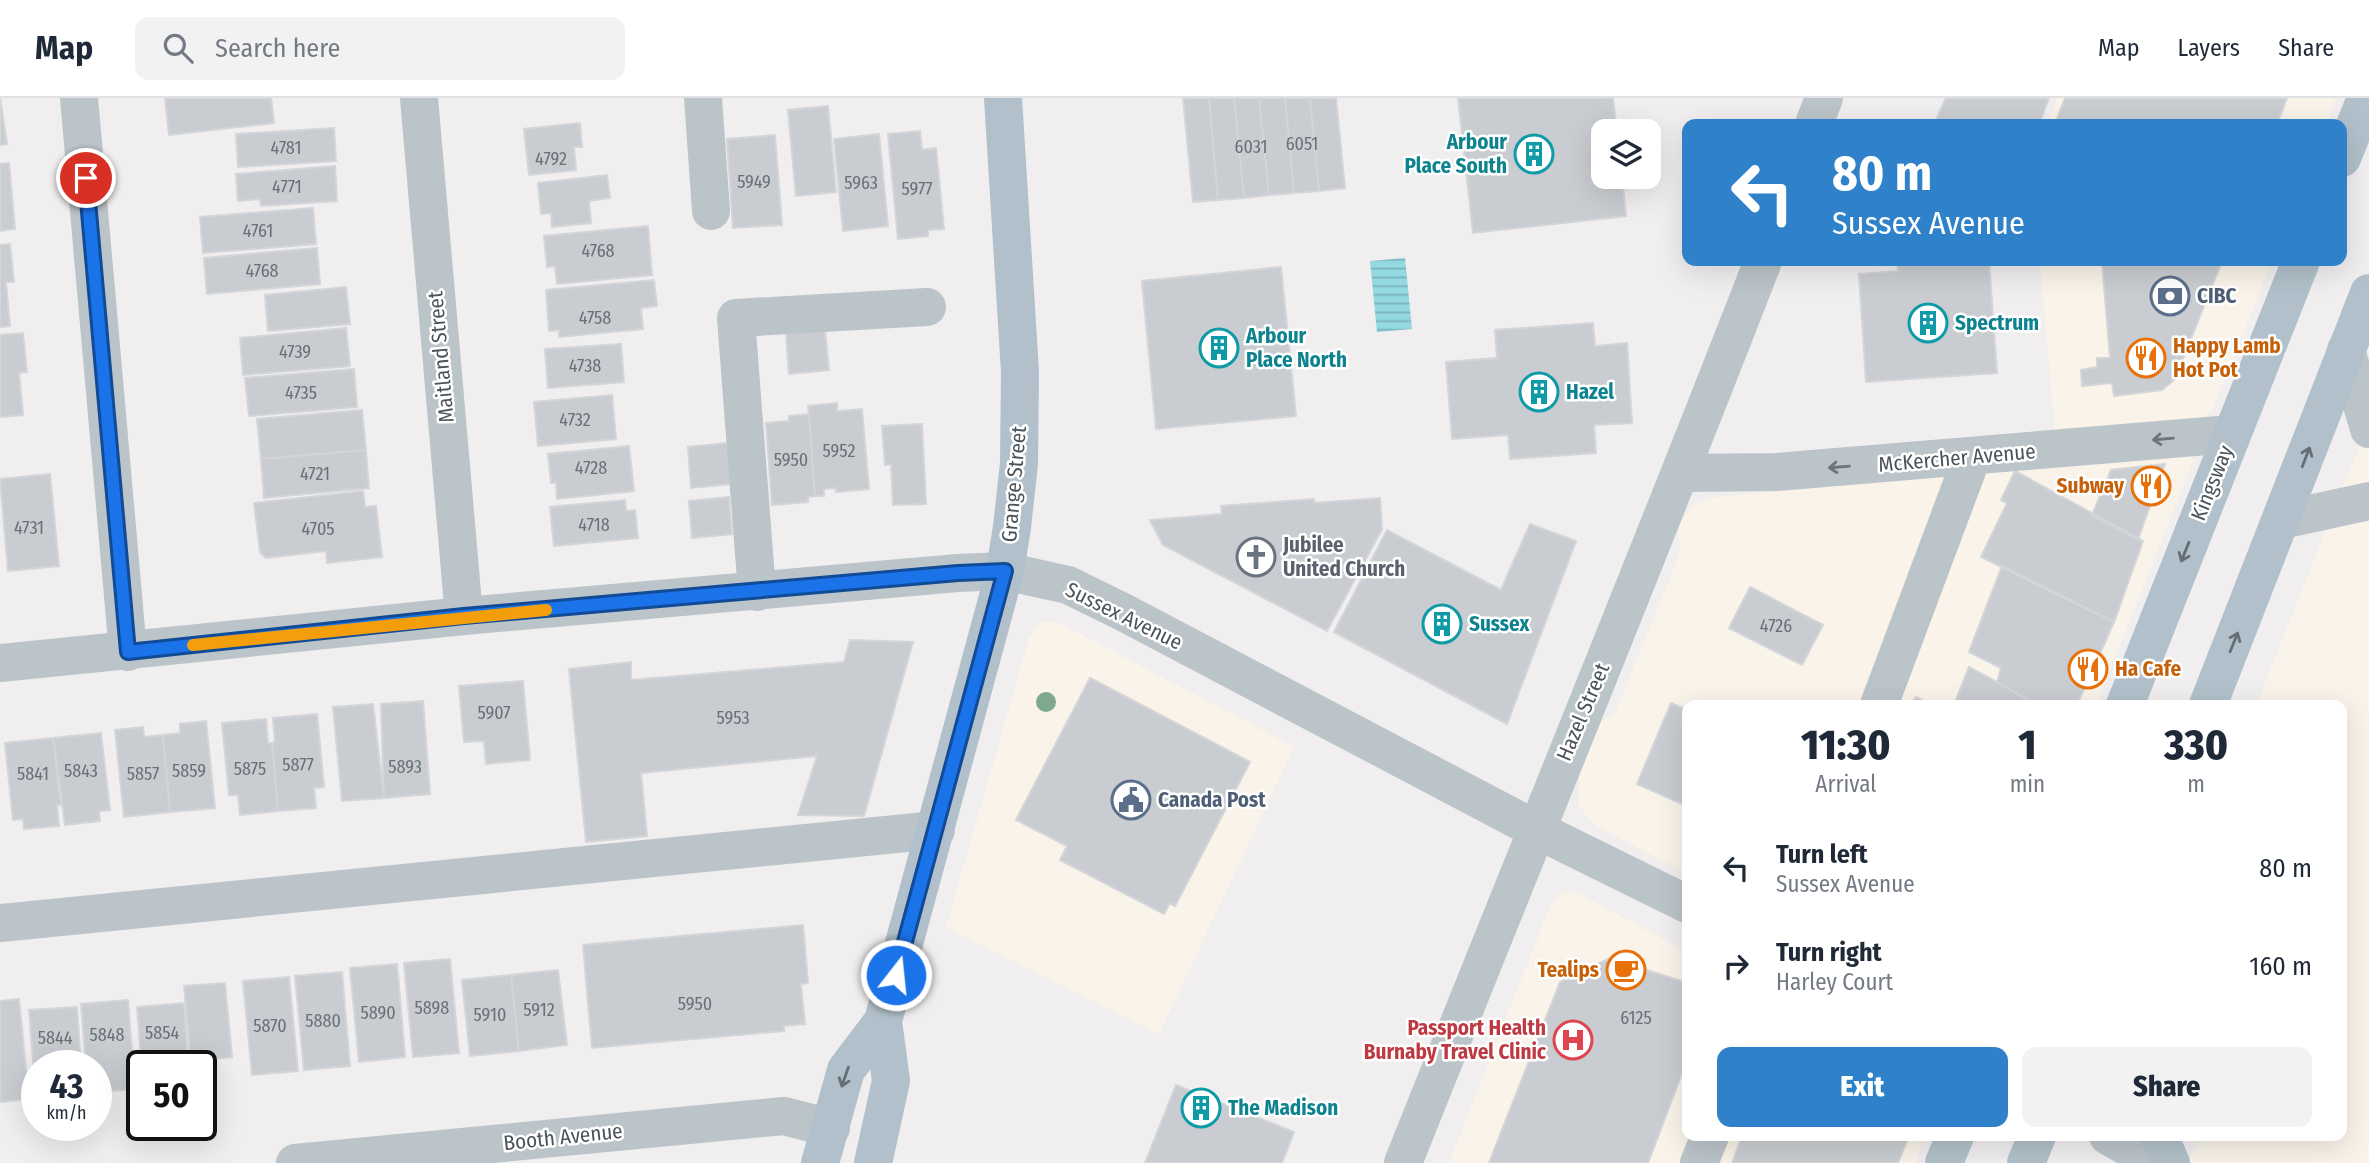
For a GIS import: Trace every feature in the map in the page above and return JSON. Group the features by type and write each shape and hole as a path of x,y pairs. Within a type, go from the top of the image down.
{"main road":[{"name":"Grange Street","path":"825,1145 846,1070 883,1021 1005,571 1019,464 1020,372 1003,98"},
{"path":"2347,145 2365,98"},
{"name":"Kingsway","path":"2126,700 2299,266"},
{"path":"2210,700 2369,293"},
{"name":"Grange Street","path":"873,1163 891,1081 883,1021"},
{"path":"1944,1163 1953,1141"},
{"path":"2026,1163 2035,1141"},
{"path":"2162,1141 2171,1163"}],"street":[{"path":"79,98 128,652"},
{"name":"Maitland Street","path":"419,98 464,616"},
{"path":"703,98 711,211"},
{"path":"1816,119 1824,98"},
{"name":"Hazel Street","path":"1403,1163 1682,473 1761,266"},
{"path":"757,592 736,318 927,307"},
{"path":"2346,350 2369,429"},
{"name":"McKercher Avenue","path":"1682,473 1777,472 2231,434"},
{"path":"1881,700 1972,457"},
{"path":"2282,520 2369,501"},
{"name":"Sussex Avenue","path":"0,663 464,616 1005,571 1068,585 1124,612 1537,830 1682,902"},
{"path":"0,923 936,830"},
{"name":"Booth Avenue","path":"295,1163 784,1116 825,1145"},
{"path":"1699,1163 1708,1141"},
{"path":"2117,1141 2157,1163"}],"shaded area":[{"path":"2057,98 2336,98 2328,119 2049,119"},
{"path":"2040,266 2270,266 2213,408 2202,419 2055,435"},
{"path":"2369,422 2369,1163 2187,1163 2200,1141 2347,1141 2347,700 2258,700"},
{"path":"2178,451 2191,455 2193,461 2098,700 1682,700 1682,870 1594,825 1579,806 1579,773 1600,724 1616,711 1680,553 1678,534 1681,522 1692,506 1716,497"},
{"path":"1039,623 1060,623 1294,747 1159,1034 946,927 1029,638"},
{"path":"1562,893 1578,893 1682,949 1682,1141 1923,1141 1915,1163 1449,1163 1550,906"}],"water":[{"path":"1405,258 1412,329 1377,332 1370,261"}],"building":[{"path":"0,98 7,144 0,145"},
{"path":"165,98 271,98 274,123 169,135"},
{"path":"1183,98 1209,98 1218,200 1193,202"},
{"path":"1209,98 1234,98 1244,198 1218,200"},
{"path":"1234,98 1259,98 1269,195 1244,198"},
{"path":"1259,98 1285,98 1294,193 1269,195"},
{"path":"1285,98 1310,98 1319,191 1294,193"},
{"path":"1310,98 1336,98 1345,188 1319,191"},
{"name":"Arbour Place South","path":"1458,98 1613,98 1616,119 1591,119 1591,189 1623,189 1626,216 1473,233"},
{"path":"1946,98 2049,98 2041,119 1936,119"},
{"path":"2065,98 2287,98 2279,119 2057,119"},
{"path":"828,106 836,192 796,196 788,110"},
{"path":"580,123 582,147 574,147 576,170 529,175 524,129"},
{"path":"334,128 336,161 238,167 236,134"},
{"path":"920,131 922,150 936,148 944,229 928,230 928,236 898,239 888,134"},
{"path":"879,134 888,226 843,231 834,139"},
{"path":"775,135 782,225 733,228 727,139"},
{"path":"9,163 15,229 0,231 0,164"},
{"path":"335,166 337,201 261,206 260,199 238,201 236,174"},
{"path":"607,175 610,198 589,201 591,223 552,227 551,213 541,214 538,183"},
{"path":"313,208 316,244 203,253 200,217"},
{"path":"648,226 652,275 557,284 555,266 547,267 544,236"},
{"path":"10,244 14,282 6,282 10,326 0,327 0,245"},
{"path":"317,248 320,284 207,294 204,258"},
{"name":"Spectrum","path":"1898,266 1989,266 1997,373 1866,382 1859,274 1898,271"},
{"path":"2102,266 2220,266 2175,379 2162,390 2114,396 2112,383 2082,386 2081,370 2097,367 2097,358 2110,358"},
{"name":"Arbour Place North","path":"1281,267 1296,416 1156,429 1142,281"},
{"path":"654,280 657,306 641,308 643,329 559,337 559,330 549,331 546,290"},
{"path":"346,287 350,324 268,331 265,295"},
{"name":"Hazel","path":"1593,323 1595,346 1627,343 1632,423 1594,425 1596,453 1510,459 1508,435 1452,439 1446,362 1497,358 1495,330"},
{"path":"346,328 350,366 243,375 240,338"},
{"path":"825,330 829,370 789,374 786,333"},
{"path":"23,333 27,372 19,373 23,415 0,417 0,335"},
{"path":"621,344 624,382 548,388 545,349"},
{"path":"354,369 357,407 249,416 245,378"},
{"path":"612,395 616,439 538,446 534,402"},
{"path":"837,403 837,411 862,409 869,489 836,492 836,488 824,489 824,496 815,496 808,406"},
{"path":"362,410 366,450 261,459 257,419"},
{"path":"809,414 815,496 808,497 808,502 772,505 766,423 789,421 789,416"},
{"path":"922,424 926,504 893,505 891,464 885,465 882,426"},
{"path":"727,443 731,484 691,488 688,447"},
{"path":"629,446 634,491 557,499 556,483 551,483 548,454"},
{"path":"366,450 369,488 264,498 261,459"},
{"path":"2165,464 2138,539 2092,515 2111,470"},
{"path":"2015,471 2143,541 2114,622 1981,557 2007,503 2001,500"},
{"path":"50,474 59,566 8,571 0,479"},
{"path":"363,491 365,507 376,506 382,557 327,563 326,551 266,558 260,552 254,503"},
{"path":"729,497 732,534 692,538 689,501"},
{"path":"1380,498 1382,529 1327,631 1163,545 1150,520 1222,514 1221,506 1314,499 1314,503"},
{"path":"625,500 626,511 635,510 638,538 554,546 550,507"},
{"name":"Sussex","path":"1530,524 1576,541 1507,724 1334,632 1387,530 1501,590"},
{"path":"2002,566 2114,622 2079,700 2028,700 1997,682 2001,668 1969,652"},
{"path":"1750,587 1823,625 1802,665 1729,628"},
{"path":"850,640 913,642 864,816 798,815 817,756 641,773 647,836 586,842 569,669 631,662 631,680 844,662"},
{"path":"1969,667 2028,700 1956,700"},
{"path":"1090,678 1250,762 1175,906 1170,903 1164,914 1060,860 1067,846 1016,820"},
{"path":"523,681 530,760 486,764 484,741 464,742 459,686"},
{"path":"423,701 430,794 384,798 381,704"},
{"path":"1671,703 1682,708 1682,804 1637,784"},
{"path":"373,704 384,798 342,801 333,707"},
{"path":"317,714 324,787 314,788 316,808 278,811 272,743 275,742 273,718"},
{"path":"266,719 268,743 272,743 278,811 240,815 238,795 229,795 222,723"},
{"path":"206,721 215,808 170,812 163,735 180,733 180,724"},
{"path":"143,727 144,737 163,735 170,812 124,817 115,730"},
{"path":"101,733 110,810 99,811 100,821 65,825 53,738"},
{"path":"53,738 61,805 57,805 59,826 24,829 23,819 13,820 5,743"},
{"path":"803,925 808,983 801,984 805,1024 784,1026 784,1031 592,1048 583,945"},
{"path":"1610,958 1682,981 1682,1073 1648,1163 1489,1163 1560,982"},
{"path":"450,959 459,1053 413,1057 404,963"},
{"path":"397,964 405,1057 359,1062 350,968"},
{"path":"558,970 567,1045 519,1051 511,975"},
{"path":"342,972 350,1066 304,1070 295,976"},
{"path":"511,975 519,1051 470,1056 462,980"},
{"path":"289,977 298,1071 252,1075 243,981"},
{"path":"225,983 232,1057 217,1058 217,1050 190,1050 184,986"},
{"path":"19,999 24,1050 21,1050 21,1100 0,1102 0,1001"},
{"path":"128,1000 132,1050 126,1050 126,1090 112,1091 112,1050 85,1050 81,1004"},
{"path":"184,1003 187,1050 140,1050 137,1007"},
{"path":"77,1007 80,1050 32,1050 29,1010"},
{"name":"The Madison","path":"1176,1085 1294,1132 1282,1163 1145,1163"},
{"path":"1740,1141 1907,1141 1898,1163 1732,1163"}],"slow traffic":[{"path":"193,645 464,616 546,610"}],"place":[{"name":"Arbour Place South","path":"1534,154"},
{"name":"CIBC","path":"2170,296"},
{"name":"Spectrum","path":"1928,323"},
{"name":"Arbour Place North","path":"1219,348"},
{"name":"Happy Lamb Hot Pot","path":"2146,358"},
{"name":"Hazel","path":"1539,392"},
{"name":"Subway","path":"2151,486"},
{"name":"Jubilee United Church","path":"1256,557"},
{"name":"Sussex","path":"1442,624"},
{"name":"Ha Cafe","path":"2088,669"},
{"name":"Canada Post","path":"1131,800"},
{"name":"Tealips","path":"1626,970"},
{"name":"Passport Health Burnaby Travel Clinic","path":"1573,1040"},
{"name":"The Madison","path":"1201,1108"}],"route":[{"path":"86,178 128,652 464,616 1005,571 896,975"}]}
